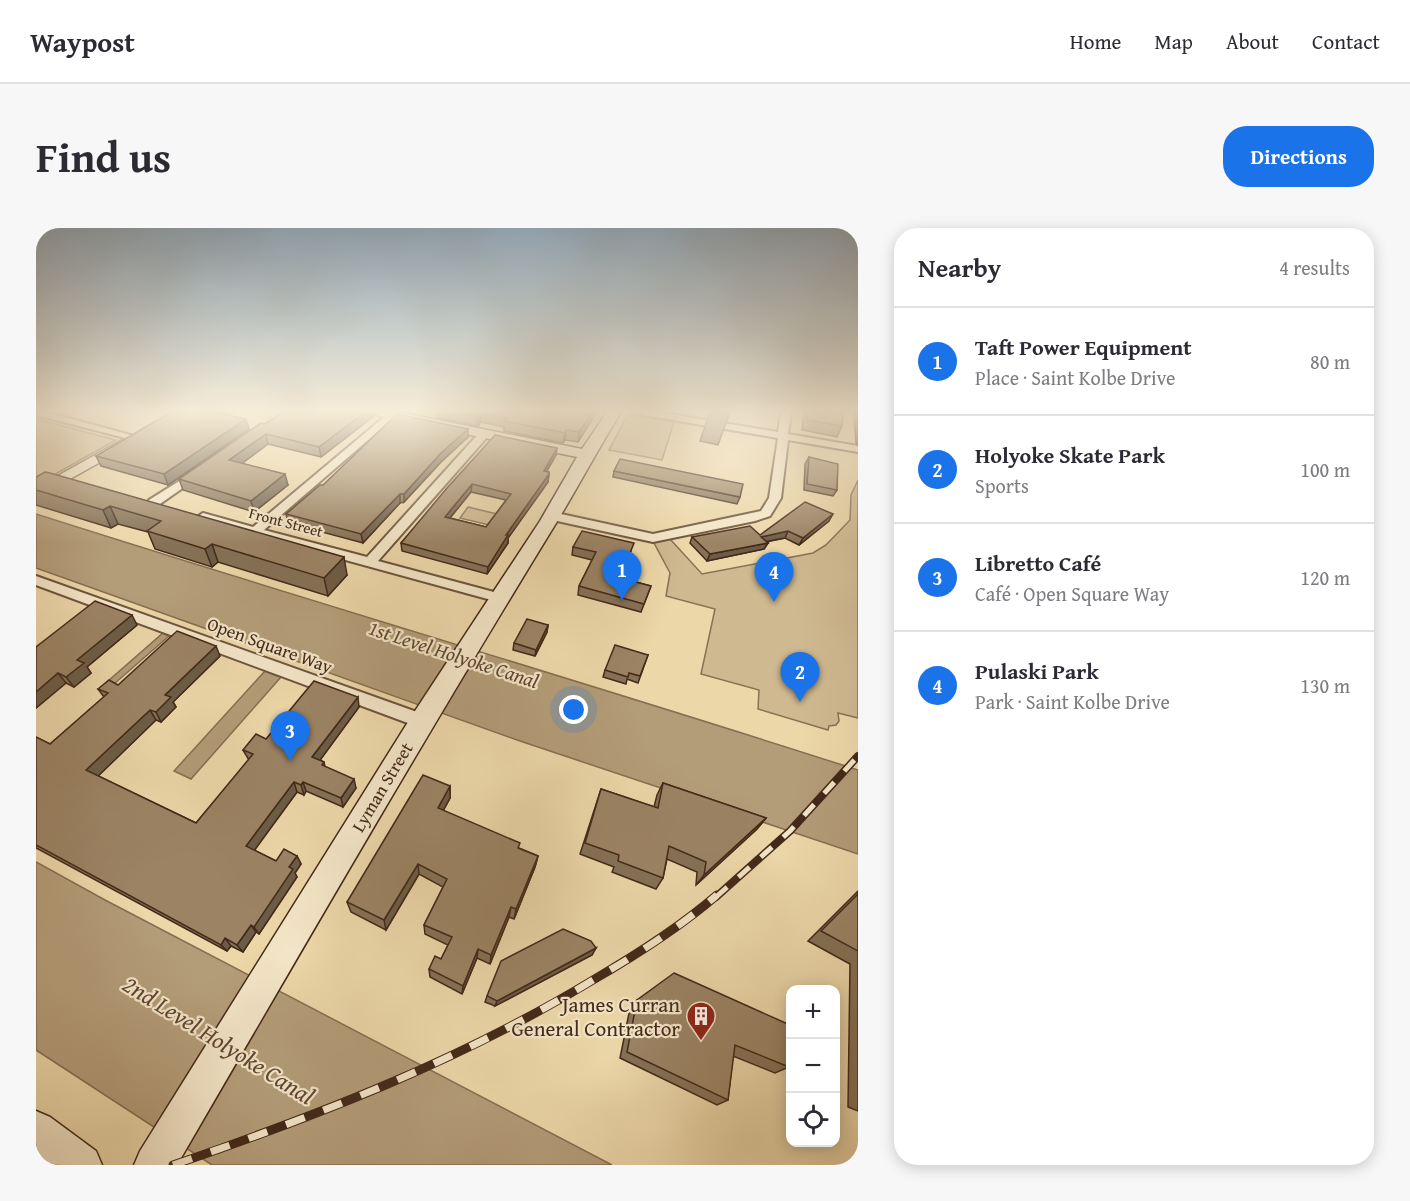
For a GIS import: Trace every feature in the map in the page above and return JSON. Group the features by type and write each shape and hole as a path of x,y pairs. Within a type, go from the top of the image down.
{"main road":[{"name":"Lyman Street","path":"158,1158 425,716 552,516 585,456"},
{"path":"36,1131 82,1165"}],"street":[{"path":"36,494 101,456"},
{"path":"255,531 340,456"},
{"path":"370,562 465,456"},
{"path":"552,516 653,538 755,517 766,513 775,498 780,456"},
{"name":"Front Street","path":"207,466 148,501 500,598"},
{"path":"64,477 81,482"},
{"name":"Open Square Way","path":"36,580 425,716"}],"shaded area":[{"path":"36,456 88,456 43,481 36,479"},
{"path":"639,456 663,456 662,460"},
{"path":"858,480 858,718 838,713 839,721 836,725 829,726 828,730 758,709 759,690 701,674 715,609 666,596 670,573 653,541 670,539 702,574 813,553 826,545 850,520 851,495"},
{"path":"468,507 497,514 489,525 460,518"}],"water":[{"name":"1st Level Holyoke Canal","path":"36,514 858,770 858,854 520,741 36,568"},
{"path":"163,633 169,636 114,684 107,682"},
{"path":"265,671 281,677 191,779 174,771"},
{"name":"2nd Level Holyoke Canal","path":"36,862 612,1165 212,1165 36,1050"}],"building":[{"path":"96,456 191,456 164,474"},
{"path":"213,456 235,456 229,460 285,474 251,501 179,479"},
{"path":"354,456 439,456 404,494 400,494 361,534 286,514 320,485 323,485"},
{"path":"476,456 553,456 544,471 549,474 506,535 508,535 488,567 401,543","holes":["472,484 511,494 486,527 445,517"]},
{"path":"809,457 838,464 837,490 807,484"},
{"path":"620,459 743,484 740,497 614,471"},
{"path":"45,472 344,557 324,578 212,544 205,549 147,531 161,521 110,506 103,510 36,490 36,477"},
{"path":"805,502 833,514 803,538 788,531 761,537 768,543 710,554 692,537 750,526 760,535"},
{"path":"582,531 634,543 620,578 651,586 644,604 579,586 596,552 573,547"},
{"path":"95,601 132,615 77,660 84,663 66,677 58,673 36,692 36,647"},
{"path":"527,619 548,625 536,650 514,643"},
{"path":"177,631 216,646 165,695 171,697 156,712 150,710 86,770 196,823 253,754 243,750 256,734 266,739 314,681 358,697 312,757 324,762 322,765 354,779 341,798 303,782 301,785 294,782 246,846 276,861 284,849 297,856 289,867 293,869 254,927 251,925 237,945 225,938 221,945 36,845 36,737 50,744 108,693 98,689 109,680 118,685"},
{"path":"615,645 648,655 640,676 629,673 628,677 605,670"},
{"path":"423,775 450,786 438,808 520,843 518,848 538,856 516,909 511,907 491,955 478,949 463,986 429,969 435,956 441,959 452,937 424,925 447,879 418,864 384,920 347,902"},
{"path":"663,783 766,818 704,875 706,862 669,846 663,878 618,861 619,855 585,843 601,789 658,808"},
{"path":"858,894 858,951 821,931"},
{"path":"563,929 591,941 596,948 497,1001 487,996 501,961"},
{"name":"James Curran General Contractor","path":"674,973 786,1023 786,1066 735,1045 728,1100 627,1052 637,1000"}],"railway":[{"path":"716,897 790,831 858,756"},
{"path":"173,1165 335,1106 441,1061 492,1036 625,961 673,929 717,895"}],"place":[{"name":"Taft Power Equipment","path":"622,600"},
{"name":"Pulaski Park","path":"774,602"},
{"name":"Holyoke Skate Park","path":"800,702"},
{"name":"Libretto Café","path":"290,761"},
{"name":"James Curran General Contractor","path":"701,1042"}]}
